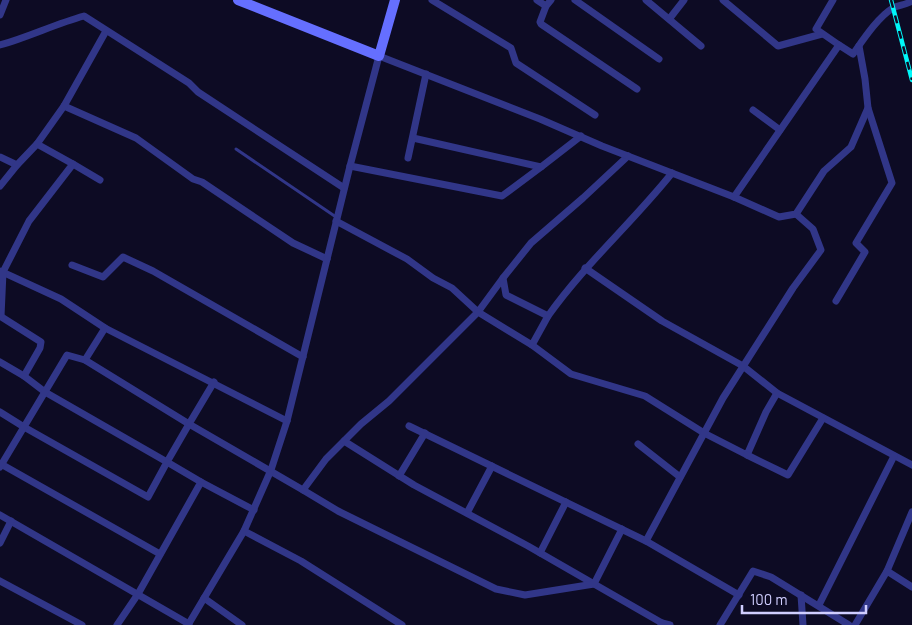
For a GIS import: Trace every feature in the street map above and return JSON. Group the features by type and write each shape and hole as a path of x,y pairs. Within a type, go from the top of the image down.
{"street":[{"path":"0,15 6,0"},
{"path":"238,0 628,156 734,196 779,217 796,214 824,171 851,147 868,108"},
{"path":"432,0 511,48 516,64 595,115"},
{"path":"537,0 548,3 540,22 541,24 637,89"},
{"path":"575,0 660,59"},
{"path":"646,0 670,18 701,46"},
{"path":"670,18 684,0"},
{"path":"723,0 778,46 822,34"},
{"path":"833,0 816,29 853,54 879,21 894,8 909,3 912,0"},
{"path":"0,515 189,624 244,531 271,470 287,421 344,188 395,2"},
{"path":"0,45 84,16 189,83 198,92 344,188"},
{"path":"0,186 37,144 64,106 106,31"},
{"path":"734,196 839,45"},
{"path":"836,301 865,252 856,242 892,183 868,108 866,78 859,46"},
{"path":"408,158 426,74"},
{"path":"64,106 136,138 193,178 202,182 293,243 327,260"},
{"path":"753,110 780,130"},
{"path":"350,166 502,196 581,136"},
{"path":"413,138 541,167"},
{"path":"37,144 100,180"},
{"path":"303,490 326,459 360,424 389,401 478,312 531,243 628,156"},
{"path":"0,157 17,165"},
{"path":"24,376 40,348 41,342 0,316 2,271 29,221 73,164"},
{"path":"532,345 565,291 648,203 672,173"},
{"path":"646,541 723,398 793,288 821,250 812,229 796,214"},
{"path":"337,219 452,288 478,312 532,345 571,374 645,396 704,433 788,475 822,418"},
{"path":"72,265 103,277 123,257 153,271 303,357"},
{"path":"585,268 662,321 743,366 777,393 912,465"},
{"path":"2,271 61,298 105,328 214,382 287,421"},
{"path":"503,278 506,295 548,316"},
{"path":"85,360 105,328"},
{"path":"160,554 1,466 67,354 85,360 189,424 271,470 338,511 496,589 526,595 594,584"},
{"path":"0,362 24,376 45,392 201,482 254,510"},
{"path":"0,412 148,497 214,382"},
{"path":"747,455 777,393"},
{"path":"409,426 646,541 739,595"},
{"path":"399,476 425,433"},
{"path":"344,441 399,476 540,553 661,624 670,625"},
{"path":"638,444 680,477"},
{"path":"819,605 894,456"},
{"path":"467,513 492,466"},
{"path":"117,625 138,594 201,482"},
{"path":"540,553 566,502"},
{"path":"855,625 888,571 912,512"},
{"path":"0,543 11,522"},
{"path":"594,584 622,530"},
{"path":"244,531 301,561 402,625"},
{"path":"888,571 912,587"},
{"path":"720,625 752,572 771,577 849,625"},
{"path":"0,581 82,625"},
{"path":"800,595 803,625"},
{"path":"204,598 242,625"}],"lane":[{"path":"236,149 337,219"}],"railway":[{"path":"891,0 912,80"}]}
